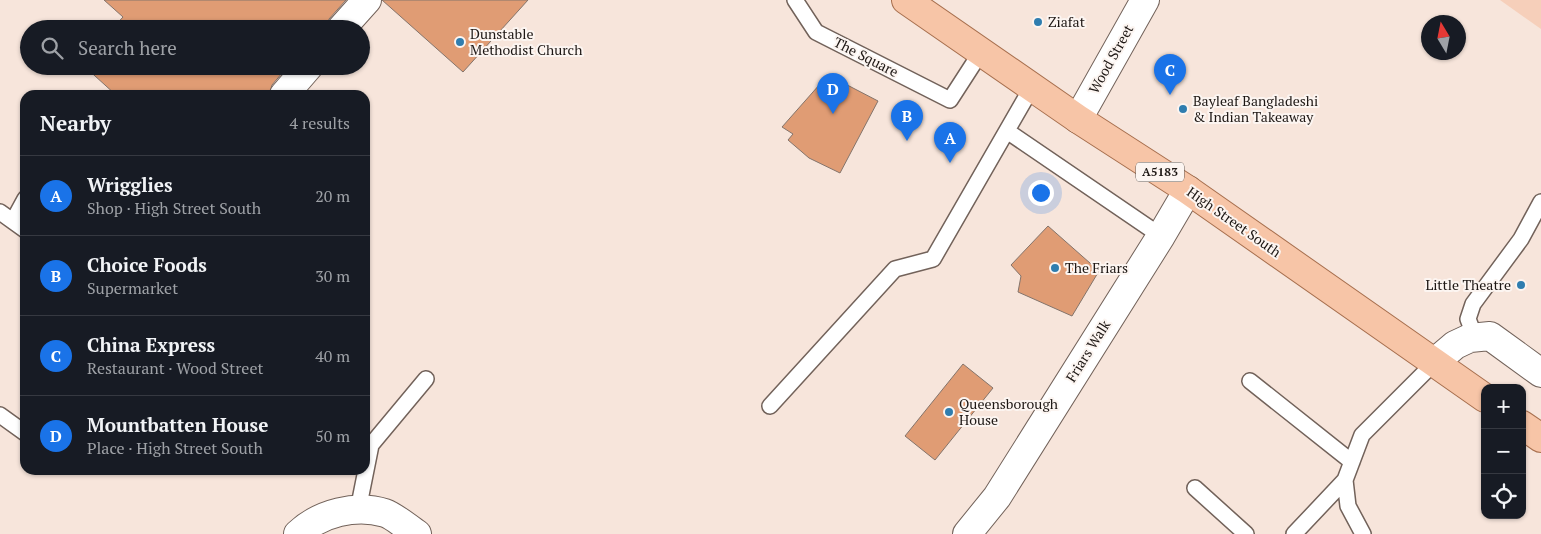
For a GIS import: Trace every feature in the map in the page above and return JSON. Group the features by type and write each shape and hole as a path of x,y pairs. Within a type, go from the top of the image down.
{"main road":[{"name":"High Street South","path":"906,0 1078,119 1188,190 1481,395"},
{"path":"1526,428 1541,438"}],"street":[{"path":"350,20 367,0"},
{"name":"Wood Street","path":"1078,119 1145,0"},
{"path":"288,90 301,75"},
{"name":"Friars Walk","path":"967,534 997,497 1188,190"},
{"path":"1435,362 1455,345 1470,338 1490,336 1541,373"},
{"path":"298,534 327,516 358,510 386,513 417,534"}],"lane":[{"name":"The Square","path":"795,0 816,32 950,100 981,52"},
{"path":"770,406 895,269 933,259 1032,87"},
{"path":"1007,131 1161,236"},
{"path":"1476,337 1468,319 1473,304 1521,238 1541,202"},
{"path":"12,221 20,207"},
{"path":"1294,534 1345,480 1362,435 1435,362"},
{"path":"370,450 371,445 426,379"},
{"path":"1250,382 1352,462"},
{"path":"0,415 20,429"},
{"path":"358,510 365,475"},
{"path":"1345,480 1348,506 1363,534"},
{"path":"1195,488 1246,534"}],"shaded area":[{"path":"1500,0 1541,0 1541,29"}],"building":[{"path":"104,0 346,0 329,20 120,20 123,17"},
{"name":"Dunstable Methodist Church","path":"382,0 528,0 463,72"},
{"path":"94,75 280,75 272,85 270,90 110,90"},
{"path":"828,75 878,101 840,173 809,158 788,140 793,134 782,127"},
{"name":"The Friars","path":"1048,226 1099,271 1072,316 1018,292 1021,276 1011,265"},
{"name":"Queensborough House","path":"963,364 993,388 935,460 905,436"}],"place":[{"name":"Ziafat","path":"1038,22"},
{"name":"Dunstable Methodist Church","path":"460,42"},
{"name":"China Express","path":"1170,95"},
{"name":"Bayleaf Bangladeshi & Indian Takeaway","path":"1183,109"},
{"name":"Mountbatten House","path":"833,114"},
{"name":"Choice Foods","path":"907,141"},
{"name":"Wrigglies","path":"950,163"},
{"name":"The Friars","path":"1055,268"},
{"name":"Little Theatre","path":"1521,285"},
{"name":"Queensborough House","path":"949,412"}]}
